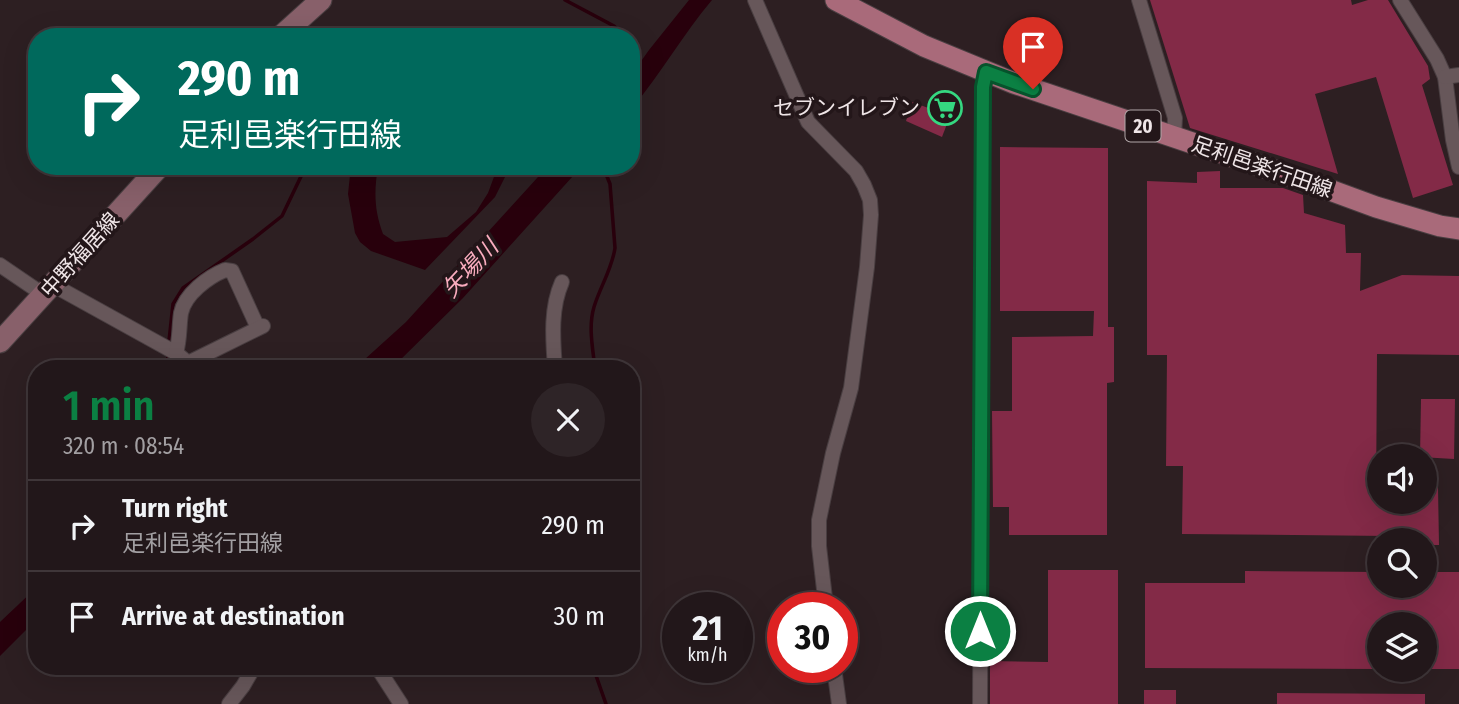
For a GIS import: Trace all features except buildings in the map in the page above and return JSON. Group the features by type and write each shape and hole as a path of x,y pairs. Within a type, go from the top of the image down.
{"main road":[{"path":"290,28 321,0"},
{"name":"足利邑楽行田線","path":"835,0 924,46 986,72 1376,207 1459,229"},
{"name":"中野福居線","path":"0,342 152,175"}],"street":[{"path":"755,0 808,122 856,171 864,186 870,208 867,267 851,388 833,453 819,520 824,592"},
{"path":"1139,0 1175,118 1174,137"},
{"path":"1400,0 1437,60 1452,76 1453,140 1459,167"},
{"path":"980,704 983,87 986,72"},
{"path":"0,265 176,353 183,360"},
{"path":"176,353 183,304 204,282 225,270 232,271 260,327 200,360"},
{"path":"555,360 553,329 556,300 562,282"},
{"path":"229,704 249,675"},
{"path":"382,675 401,704"},
{"path":"836,683 839,704"}],"water":[{"path":"689,0 712,0 640,98 640,63"},
{"path":"350,175 377,175 376,208 383,234 395,242 447,237 476,212 488,193 495,175 507,175 495,197 425,270 371,251 360,242 355,233 348,194"},
{"name":"矢場川","path":"540,175 574,175 463,298 400,360 364,360 406,322"},
{"path":"28,596 28,628 0,656 0,622"}],"waterway":[{"path":"565,0 616,28"},
{"path":"169,341 173,304 183,288 282,216 302,175"},
{"path":"594,360 592,315 615,248 610,184 606,175"},
{"path":"596,675 606,704"}],"place":[{"name":"セブンイレブン","path":"945,108"}],"route":[{"path":"980,631 984,79 986,72 1033,89"}]}
